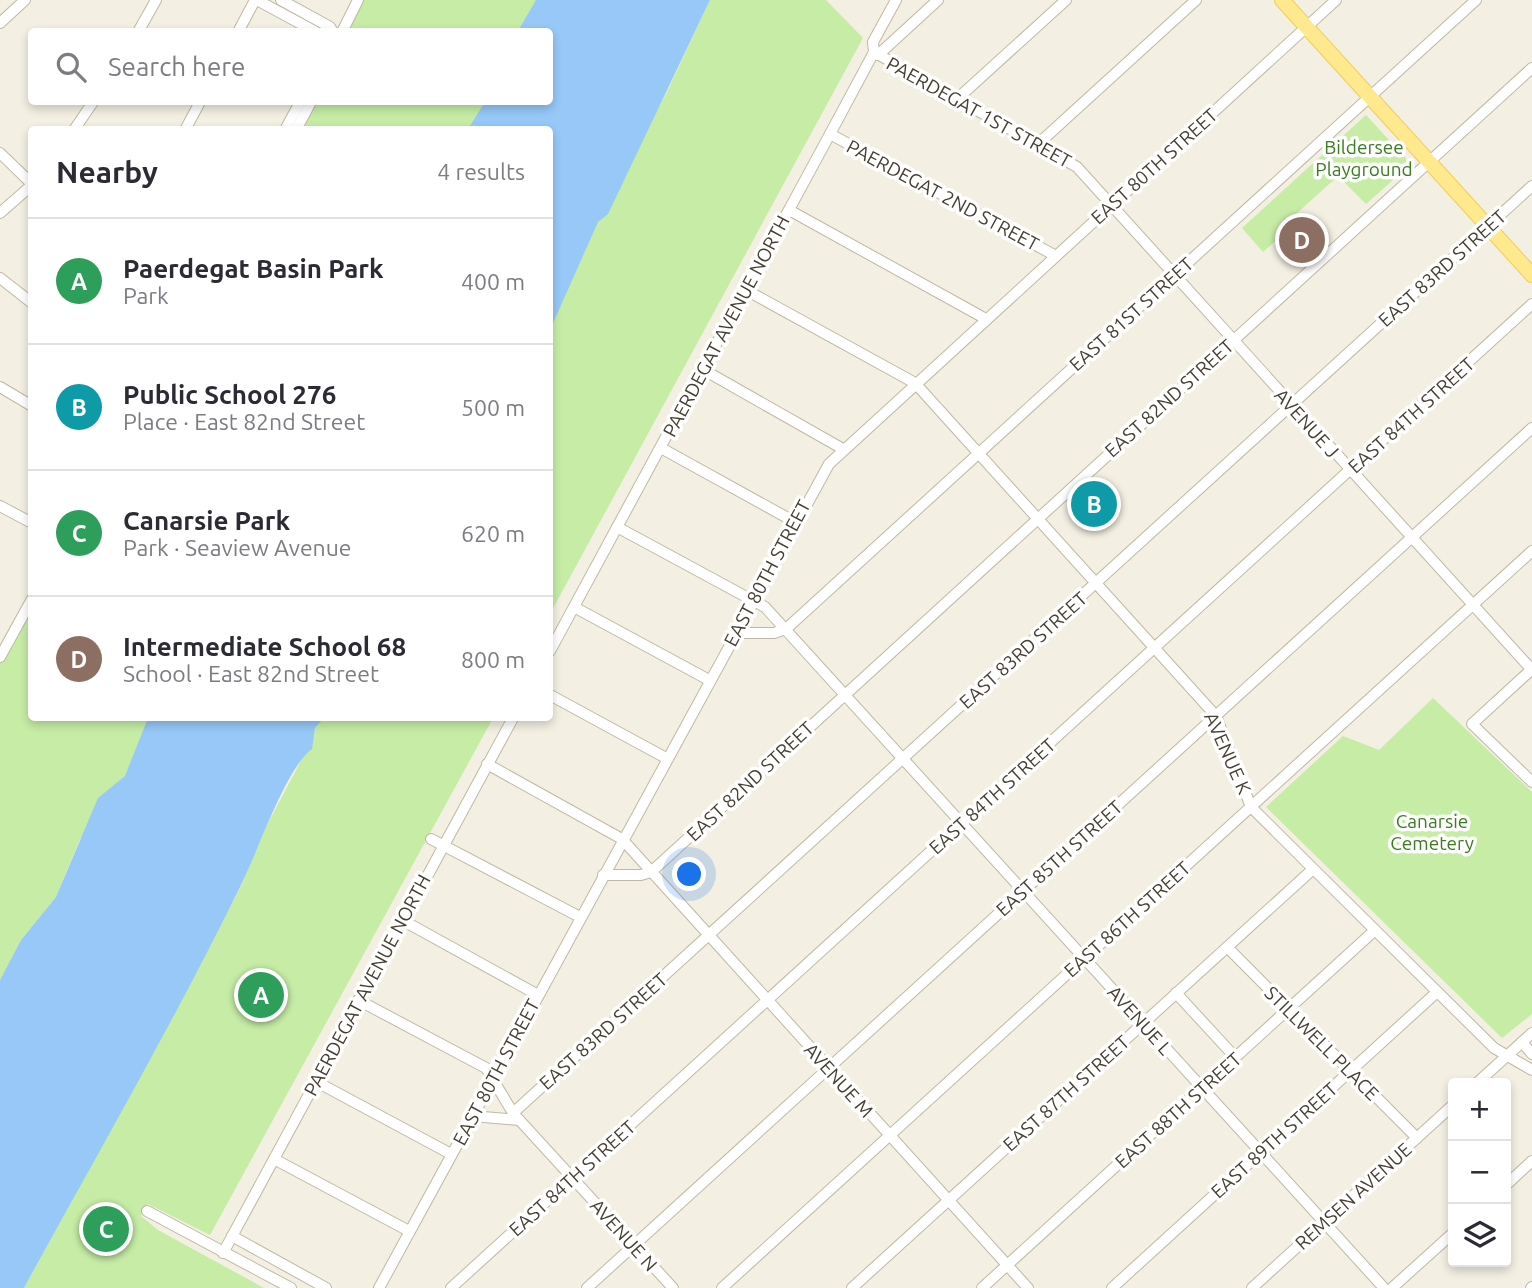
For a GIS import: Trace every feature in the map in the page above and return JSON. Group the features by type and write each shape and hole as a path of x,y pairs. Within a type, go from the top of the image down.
{"main road":[{"path":"1282,0 1532,275"}],"street":[{"path":"0,23 25,0"},
{"path":"140,28 156,0"},
{"path":"240,28 256,0 308,28"},
{"path":"281,0 330,28"},
{"path":"344,28 358,0"},
{"name":"PAERDEGAT AVENUE NORTH","path":"553,646 876,54 873,42 896,0"},
{"path":"876,54 938,0"},
{"path":"957,99 1066,0"},
{"path":"1038,144 1196,0"},
{"name":"EAST 80TH STREET","path":"379,1288 820,477 843,449 1336,0"},
{"name":"EAST 81ST STREET","path":"786,629 1476,0"},
{"name":"PAERDEGAT 1ST STREET","path":"876,54 1077,167 1110,206"},
{"name":"EAST 82ND STREET","path":"651,872 1532,68"},
{"path":"77,126 91,105"},
{"path":"187,126 198,105"},
{"path":"287,126 298,105"},
{"path":"298,126 309,105"},
{"name":"PAERDEGAT 2ND STREET","path":"830,134 1056,256"},
{"path":"0,153 28,180"},
{"name":"EAST 83RD STREET","path":"516,1116 708,936 1532,186"},
{"path":"0,213 28,188"},
{"name":"AVENUE J","path":"1110,206 1532,670"},
{"path":"789,211 986,319"},
{"path":"0,278 28,300"},
{"name":"AVENUE K","path":"746,290 915,383 1216,716 1251,807 1311,870 1494,1048 1532,1069"},
{"name":"EAST 84TH STREET","path":"451,1288 1532,304"},
{"path":"702,369 843,449"},
{"path":"0,387 28,404"},
{"name":"EAST 85TH STREET","path":"587,1288 1532,428"},
{"path":"661,448 795,522"},
{"path":"0,506 28,521"},
{"name":"AVENUE L","path":"617,527 765,607 1384,1288"},
{"name":"EAST 86TH STREET","path":"722,1288 1532,551"},
{"path":"0,657 28,606"},
{"path":"574,607 709,680"},
{"path":"735,633 774,634 786,629"},
{"path":"1532,670 1472,724 1532,782"},
{"path":"553,697 666,758"},
{"name":"PAERDEGAT AVENUE NORTH","path":"223,1253 511,721"},
{"name":"AVENUE M","path":"487,764 622,839 1028,1288"},
{"path":"431,839 580,917"},
{"name":"EAST 87TH STREET","path":"852,1288 1311,870"},
{"path":"603,875 641,875 651,872"},
{"path":"402,920 538,995"},
{"name":"EAST 88TH STREET","path":"982,1288 1374,931"},
{"name":"STILLWELL PLACE","path":"1227,947 1417,1138"},
{"path":"1176,993 1235,1058"},
{"name":"EAST 89TH STREET","path":"1112,1288 1436,993"},
{"name":"AVENUE N","path":"358,1000 486,1068 516,1116 673,1288"},
{"path":"1482,1078 1532,1033"},
{"path":"1522,1042 1532,1054"},
{"path":"315,1081 451,1154"},
{"name":"REMSEN AVENUE","path":"1252,1288 1448,1110"},
{"path":"472,1116 516,1116"},
{"path":"274,1159 409,1231"},
{"path":"1511,1180 1532,1161"},
{"path":"147,1211 290,1288"},
{"path":"232,1236 326,1288"},
{"path":"1392,1288 1448,1238"}],"green space":[{"path":"355,0 548,0 532,28 340,28"},
{"path":"710,0 826,0 863,38 553,608 553,301 666,94"},
{"path":"298,105 490,105 479,126 287,126"},
{"name":"Bildersee Playground","path":"1366,115 1411,164 1366,204 1338,176 1296,214 1297,222 1263,252 1242,228"},
{"path":"28,604 28,721 152,721 125,776 80,839 56,897 21,940 0,980 0,656"},
{"name":"Canarsie Cemetery","path":"1433,698 1532,792 1532,1014 1502,1038 1266,807 1343,736 1379,750"},
{"path":"321,721 491,721 210,1235 148,1204 141,1216 158,1230 264,1288 24,1288 195,975 242,884 266,827 314,736 315,728"}],"water":[{"path":"536,0 710,0 608,214 598,222 553,323 553,126 470,126 483,105 553,105 553,28 520,28"},
{"path":"147,721 321,721 315,728 312,749 302,759 282,792 241,885 189,987 24,1288 0,1288 0,980 21,940 56,897 98,798 125,776"}],"place":[{"name":"Intermediate School 68","path":"1302,240"},
{"name":"Public School 276","path":"1094,504"},
{"name":"Paerdegat Basin Park","path":"261,995"},
{"name":"Canarsie Park","path":"106,1229"}]}
